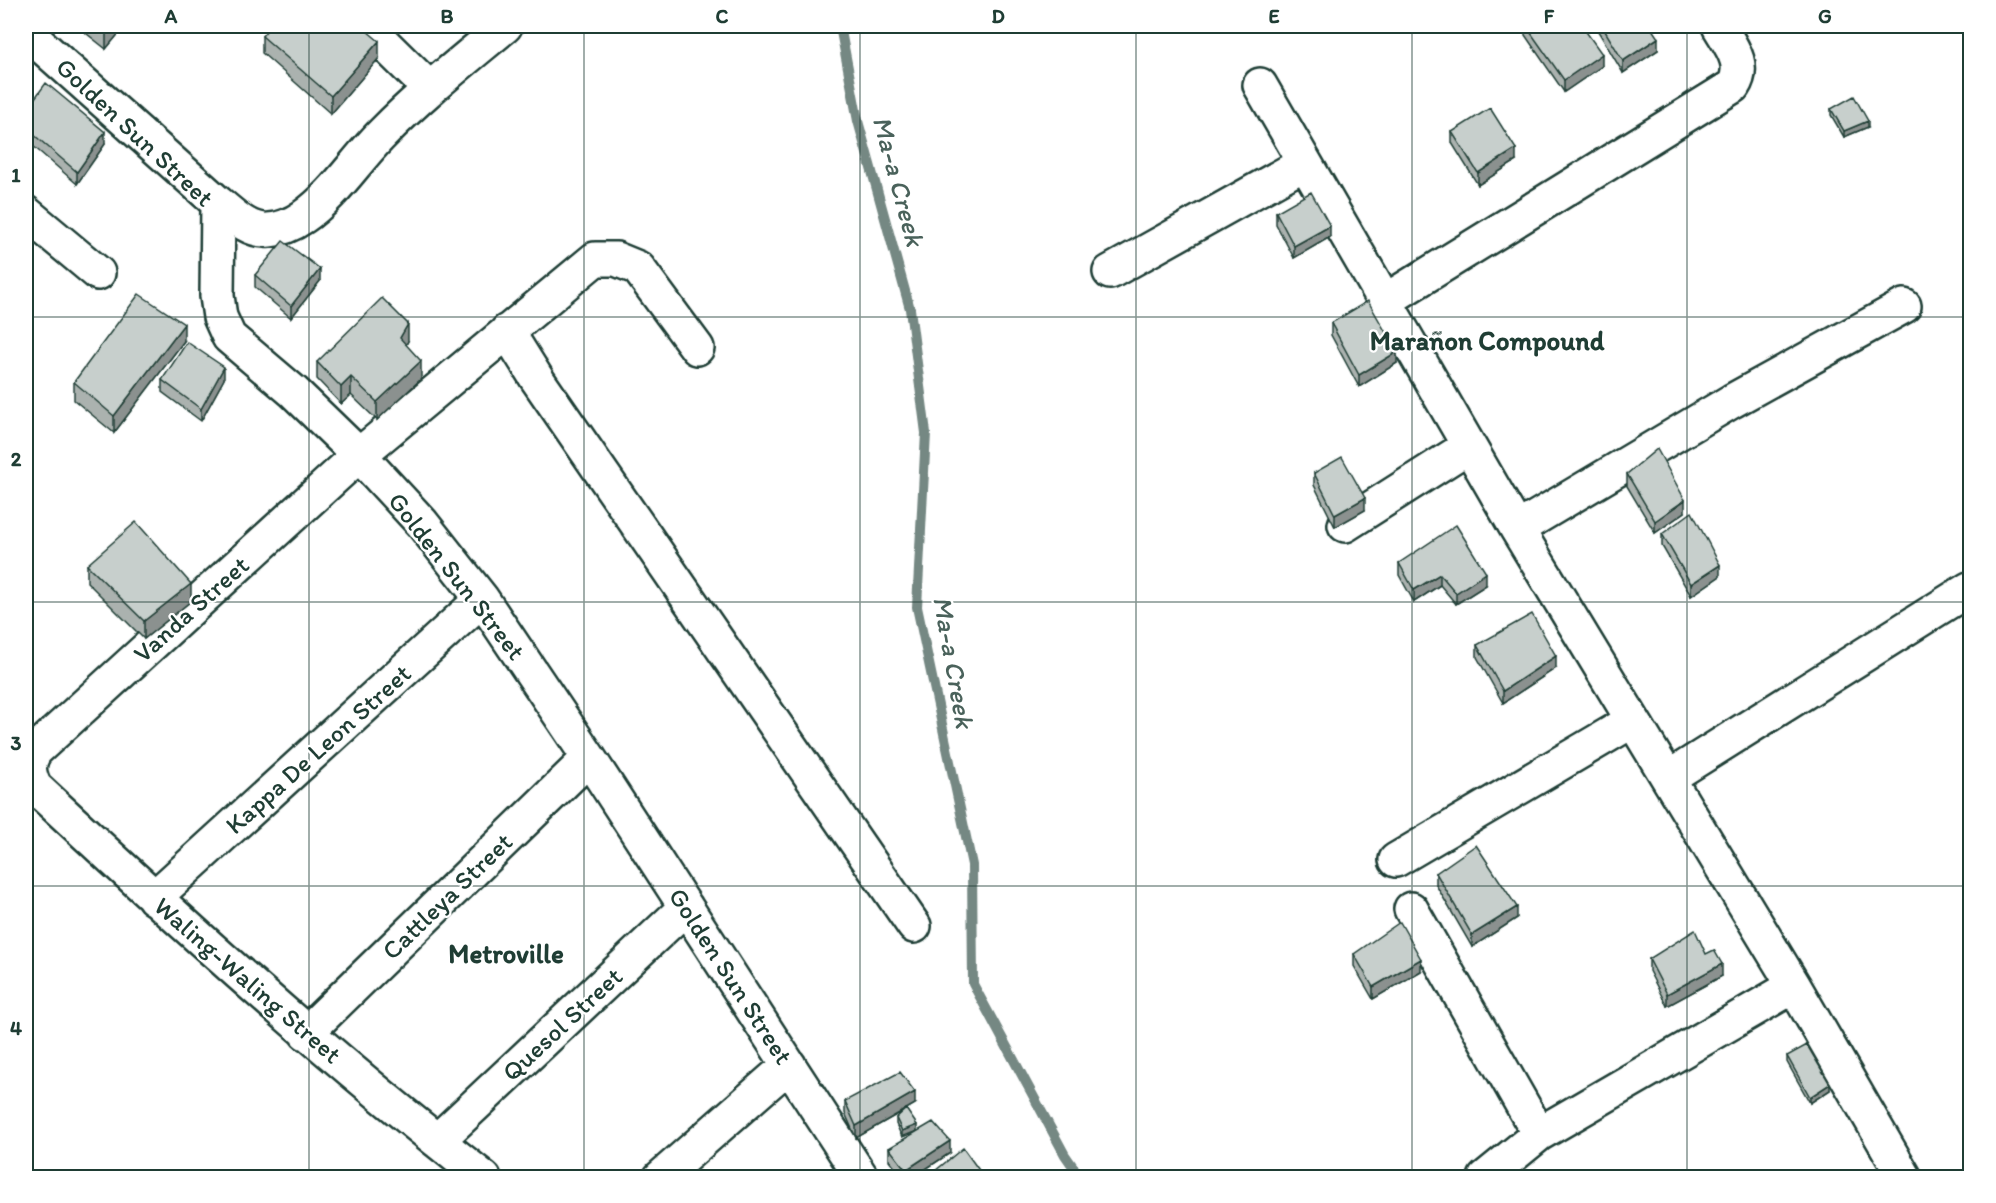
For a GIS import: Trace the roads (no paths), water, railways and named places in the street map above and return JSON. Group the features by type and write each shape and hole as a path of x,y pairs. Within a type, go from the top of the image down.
{"street":[{"path":"366,26 430,89"},
{"path":"218,203 250,228 267,231 285,227 304,217 336,186 377,138 430,89 505,26"},
{"path":"1385,301 1733,86 1739,77 1740,64 1719,26"},
{"name":"Golden Sun Street","path":"26,32 218,203 217,296 220,317 229,337 294,392 359,454 422,523 482,599 589,758 862,1178"},
{"path":"1260,85 1517,529 1794,986 1905,1178"},
{"path":"1110,272 1305,163"},
{"path":"26,213 98,273"},
{"name":"Vanda Street","path":"29,767 30,758 36,750 359,454 595,259 616,259 638,268 698,348"},
{"path":"1517,529 1732,401 1904,306"},
{"path":"507,331 537,379 914,926"},
{"path":"1345,525 1469,446"},
{"path":"1668,778 1969,589"},
{"name":"Kappa De Leon Street","path":"154,898 482,599"},
{"path":"1396,860 1632,721"},
{"name":"Cattleya Street","path":"306,1033 589,758"},
{"name":"Waling-Waling Street","path":"29,767 30,777 35,787 154,898 306,1033 484,1178"},
{"name":"Quesol Street","path":"437,1141 686,907"},
{"path":"1411,909 1539,1134"},
{"path":"1485,1178 1539,1134 1794,986"},
{"path":"660,1178 789,1065"}],"waterway":[{"name":"Ma-a Creek","path":"840,26 858,121 910,309 926,433 917,607 972,865 973,984 1065,1155 1081,1178"}],"district":[{"name":"Marañon Compound","path":"1487,340"},
{"name":"Metroville","path":"506,953"}]}
